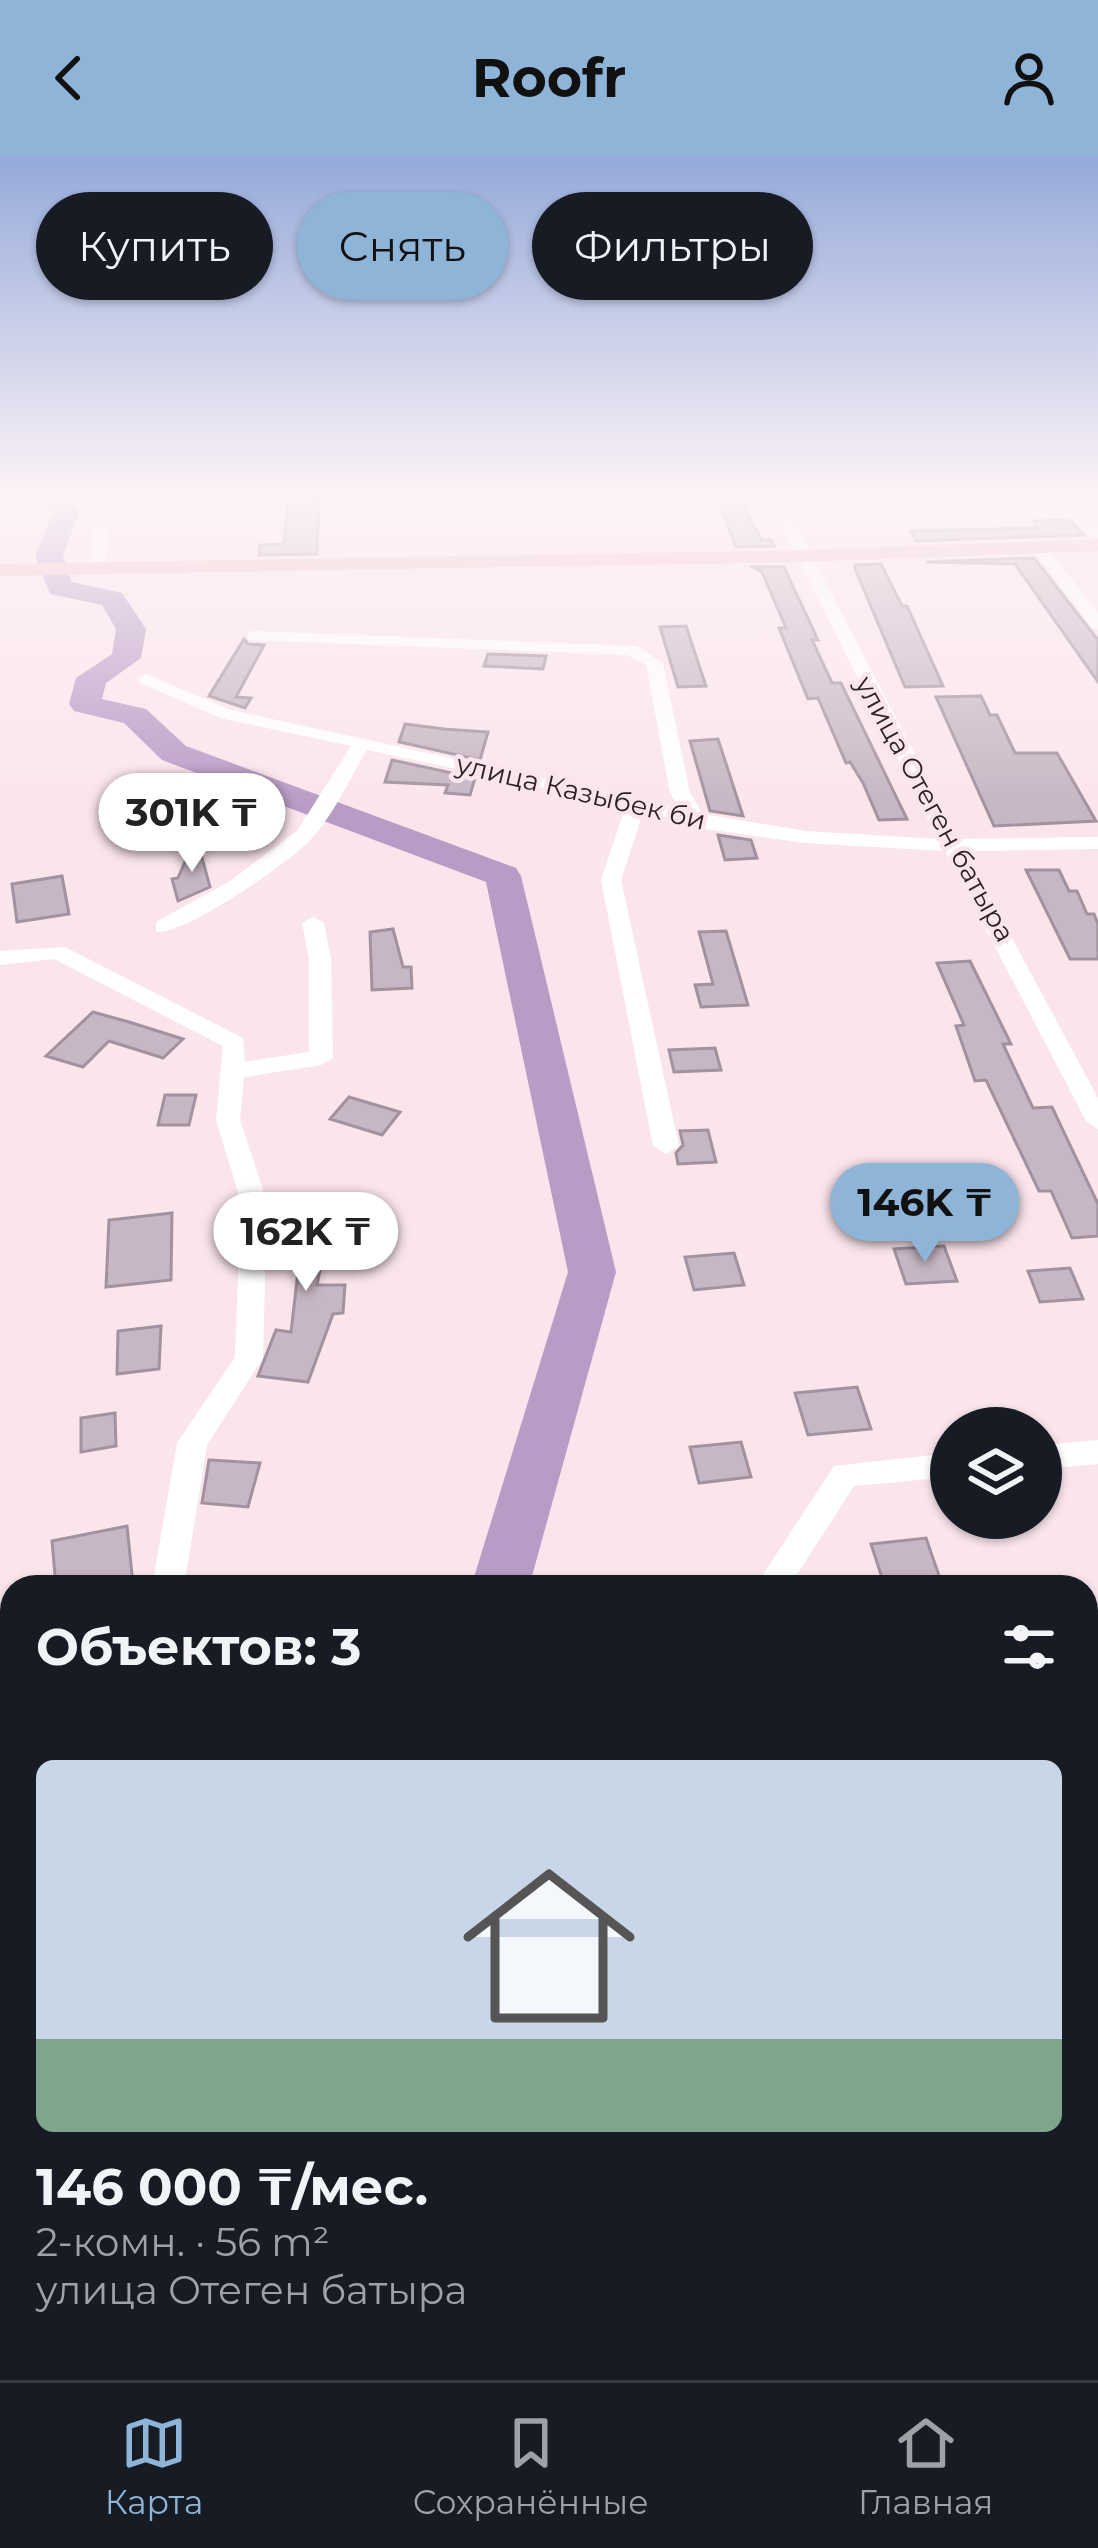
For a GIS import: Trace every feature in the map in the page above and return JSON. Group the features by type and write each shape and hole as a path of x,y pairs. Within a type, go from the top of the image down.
{"street":[{"name":"улица Отеген батыра","path":"822,600 1098,1121"},
{"path":"254,636 631,650 644,655 654,663 680,793 698,822"},
{"name":"улица Казыбек би","path":"146,679 226,715 637,802 698,822 956,849 1098,843"},
{"path":"164,927 237,885 305,835 362,742"},
{"path":"637,802 611,880 666,1146"},
{"path":"232,1071 321,1058 320,959 313,923"},
{"path":"0,958 57,952 235,1043 228,1120 254,1202 249,1358 191,1443 170,1575"},
{"path":"1062,1455 1098,1452"},
{"path":"779,1575 845,1475 930,1468"}],"building":[{"path":"774,600 799,600 832,683 841,683 907,819 879,820 863,783 850,762 846,763 818,698 808,699 779,628 786,628"},
{"path":"868,600 899,600 907,606 943,686 905,687"},
{"path":"1040,600 1067,600 1098,640 1098,682"},
{"path":"686,626 706,686 678,687 660,627"},
{"path":"244,639 248,644 264,645 236,697 251,698 245,708 209,696"},
{"path":"488,654 546,656 543,669 484,666"},
{"path":"981,696 990,715 997,715 1015,753 1057,753 1096,821 994,826 936,697"},
{"path":"405,724 488,732 480,760 399,742"},
{"path":"718,739 743,816 710,811 690,741"},
{"path":"392,760 475,778 470,795 445,793 448,785 385,782"},
{"path":"718,835 751,840 757,858 725,860"},
{"path":"196,836 210,887 178,901 172,879 178,878"},
{"path":"1026,870 1059,870 1069,891 1077,891 1087,914 1094,914 1098,924 1098,959 1070,959"},
{"path":"62,876 69,914 17,922 12,884"},
{"path":"393,929 403,967 411,967 412,988 372,990 370,932"},
{"path":"726,931 748,1005 701,1007 695,985 713,984 699,932"},
{"path":"970,961 1011,1044 1003,1044 1033,1108 1052,1107 1098,1204 1098,1236 1072,1238 1051,1191 1039,1191 986,1080 975,1081 956,1026 964,1025 937,963"},
{"path":"93,1012 183,1039 163,1058 109,1041 83,1067 46,1056"},
{"path":"715,1048 721,1070 674,1072 669,1050"},
{"path":"165,1095 196,1095 189,1125 158,1125"},
{"path":"349,1097 400,1112 382,1135 330,1119"},
{"path":"708,1130 716,1162 678,1164 676,1153 683,1145 680,1131"},
{"path":"293,1195 334,1196 317,1285 345,1285 343,1313 333,1314 308,1382 258,1376 276,1330 291,1332 301,1246 281,1246"},
{"path":"172,1213 171,1280 106,1287 109,1220"},
{"path":"944,1246 957,1281 906,1284 894,1249"},
{"path":"734,1253 744,1285 694,1290 685,1257"},
{"path":"1070,1268 1083,1299 1040,1302 1028,1271"},
{"path":"161,1326 159,1369 117,1374 118,1331"},
{"path":"857,1387 871,1429 808,1435 795,1393"},
{"path":"115,1413 116,1446 81,1452 81,1418"},
{"path":"741,1442 751,1477 699,1483 690,1447"},
{"path":"209,1460 260,1463 248,1507 202,1503"},
{"path":"127,1526 132,1575 55,1575 52,1541"},
{"path":"926,1538 939,1575 881,1575 871,1544"}],"waterway":[{"path":"112,600 131,629 126,658 91,678 85,704 135,716 174,753 503,876 592,1272 504,1575"}]}
